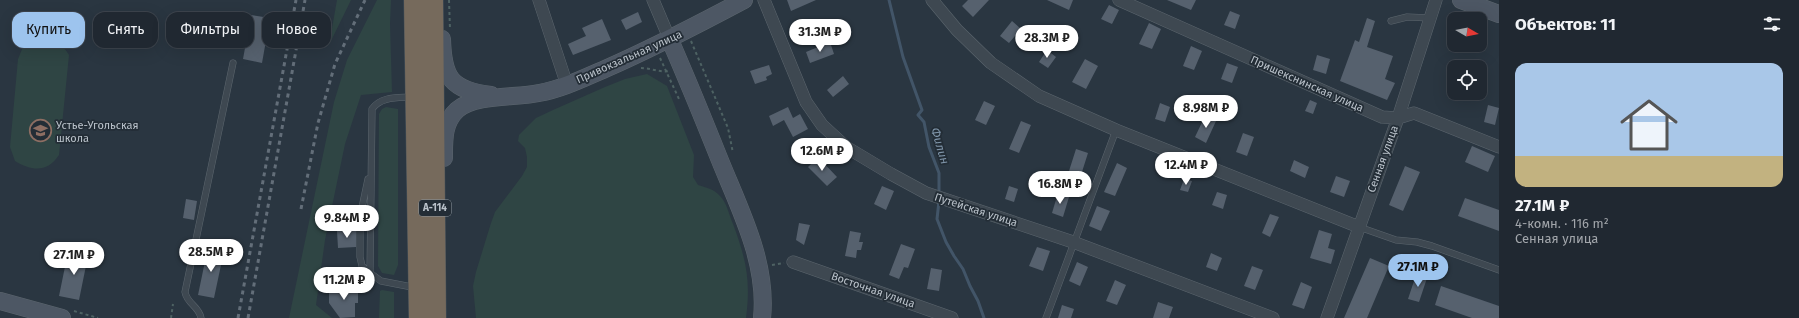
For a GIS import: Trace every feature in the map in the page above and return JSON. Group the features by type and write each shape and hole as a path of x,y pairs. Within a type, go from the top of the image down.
{"highway":[{"name":"А-114","path":"415,0 420,318"},
{"name":"А-114","path":"432,0 435,318"}],"street":[{"path":"441,0 442,58 449,76 462,88 470,91 509,97"},
{"path":"539,0 567,85"},
{"path":"653,0 740,210 755,252 762,285 762,318"},
{"name":"Привокзальная улица","path":"509,97 538,94 567,85 670,40 744,0"},
{"name":"Путейская улица","path":"764,0 806,102 822,125 846,147 891,174 926,193 943,200 1073,242 1273,318"},
{"path":"932,0 957,30 986,57 1039,96 1116,130 1359,227"},
{"name":"Пришекснинская улица","path":"1119,0 1382,117 1398,118 1414,113 1499,147"},
{"name":"Сенная улица","path":"1327,318 1398,118 1436,0"},
{"path":"1461,0 1499,14"},
{"path":"442,318 444,296 444,137 446,125 451,117 465,105 484,100 509,97"},
{"name":"Восточная улица","path":"793,262 952,318"},
{"path":"0,301 62,318"}],"lane":[{"path":"1391,21 1407,17 1430,18"},
{"path":"201,318 197,308 186,298 185,292 233,63"},
{"path":"370,273 371,115 376,103 392,98 416,97"},
{"path":"1046,318 1073,242 1116,130"},
{"path":"371,163 360,217 360,262 370,273 381,281 420,289"},
{"path":"1359,227 1396,240 1417,242 1432,246 1499,270"}],"path":[{"path":"694,49 698,59"},
{"path":"638,69 650,68 667,72 663,63"},
{"path":"769,266 793,262"},
{"path":"171,318 173,304"}],"green space":[{"path":"337,0 351,0 331,41 331,34"},
{"path":"377,0 391,0 390,24 392,92 361,95 345,144 325,240 316,305 332,318 289,318 334,102 347,60"},
{"path":"23,48 64,48 69,55 59,155 49,165 44,167 27,167 15,161 10,147 18,59"},
{"path":"647,74 667,86 694,155 693,177 698,185 710,189 718,194 726,206 741,248 748,281 746,318 476,318 473,286 491,223 495,212 527,167 525,148 518,141 519,135 536,118 625,79"},
{"path":"386,107 398,109 398,265 394,275 382,273 378,266 379,114 382,109"},
{"path":"380,291 394,292 394,318 379,318"}],"building":[{"path":"787,0 816,0 791,11"},
{"path":"968,0 989,0 973,17 962,6"},
{"path":"1047,0 1073,0 1069,10"},
{"path":"1167,0 1196,0 1191,10"},
{"path":"1109,5 1119,10 1112,24 1101,19"},
{"path":"1230,11 1240,15 1235,29 1224,25"},
{"path":"638,12 642,22 626,30 621,20"},
{"path":"254,15 262,17 262,48 265,48 262,63 243,59 245,48 254,48"},
{"path":"1367,18 1375,21 1367,47 1393,56 1385,79 1395,83 1387,100 1340,81 1355,40 1359,42"},
{"path":"602,19 611,40 573,55 568,44 586,36 582,28"},
{"path":"1012,21 1021,29 1009,43 1000,36"},
{"path":"1149,23 1161,29 1152,49 1139,44"},
{"path":"830,42 834,54 810,63 806,52"},
{"path":"1191,46 1202,51 1194,70 1183,66"},
{"path":"1047,50 1056,57 1048,68 1039,62"},
{"path":"1317,55 1330,59 1326,74 1313,70"},
{"path":"1085,59 1098,66 1086,89 1072,82"},
{"path":"1227,63 1238,67 1232,83 1221,79"},
{"path":"769,65 772,74 766,77 767,80 755,84 750,71"},
{"path":"843,76 849,84 833,97 827,90"},
{"path":"1310,100 1317,103 1313,114 1305,111"},
{"path":"984,101 995,106 986,125 975,120"},
{"path":"1160,103 1170,107 1165,122 1155,119"},
{"path":"1488,105 1499,108 1495,125 1484,122"},
{"path":"788,107 793,118 800,114 808,129 793,137 784,120 773,126 769,116"},
{"path":"1205,116 1216,121 1206,143 1195,137"},
{"path":"1021,121 1031,125 1019,153 1009,149"},
{"path":"1243,133 1254,137 1247,156 1236,152"},
{"path":"1472,146 1495,156 1488,172 1465,162"},
{"path":"1076,149 1088,153 1081,175 1069,171"},
{"path":"818,157 837,177 827,186 808,167"},
{"path":"1294,160 1309,167 1305,178 1290,171"},
{"path":"1117,163 1127,168 1115,196 1104,192"},
{"path":"1405,166 1420,172 1403,211 1389,205"},
{"path":"1336,176 1350,181 1344,197 1330,192"},
{"path":"1184,179 1192,181 1188,192 1180,190"},
{"path":"882,186 894,191 886,210 874,204"},
{"path":"1009,186 1018,189 1014,202 1005,199"},
{"path":"1217,192 1227,195 1223,209 1212,205"},
{"path":"1058,193 1069,197 1063,217 1052,213"},
{"path":"1465,198 1499,210 1499,231 1458,216"},
{"path":"186,199 197,201 194,220 183,218"},
{"path":"1097,206 1110,211 1101,231 1089,226"},
{"path":"1270,214 1279,217 1270,237 1262,233"},
{"path":"799,223 810,225 804,245 796,240"},
{"path":"1319,230 1332,234 1328,248 1335,250 1331,264 1310,258"},
{"path":"337,231 356,231 356,247 338,248"},
{"path":"850,231 861,233 859,242 863,242 861,250 857,250 856,258 845,256"},
{"path":"901,244 915,249 908,268 904,267 899,279 889,275"},
{"path":"208,247 224,251 214,298 198,295"},
{"path":"1037,247 1050,251 1043,271 1029,266"},
{"path":"68,252 88,256 79,300 59,296"},
{"path":"1211,253 1222,258 1217,271 1206,267"},
{"path":"1370,258 1389,266 1367,318 1344,318"},
{"path":"1077,262 1088,267 1080,286 1069,281"},
{"path":"1252,266 1263,270 1255,290 1244,286"},
{"path":"931,268 942,270 939,291 927,289"},
{"path":"1416,275 1427,278 1419,302 1408,299"},
{"path":"1115,280 1126,285 1117,305 1106,301"},
{"path":"1301,282 1312,287 1304,309 1292,305"},
{"path":"1441,286 1499,306 1499,318 1472,318 1435,305"},
{"path":"329,288 358,288 358,303 355,303 355,317 340,318 329,303"},
{"path":"1158,302 1173,307 1169,318 1153,318"},
{"path":"1062,305 1074,309 1071,318 1058,318"}],"waterway":[{"name":"Филин","path":"889,0 903,57 922,110 918,115 924,122 929,147 939,173 939,193"},
{"name":"Филин","path":"939,201 937,219 946,242 963,269 984,318"}],"railway":[{"path":"238,318 296,0"},
{"path":"248,318 305,0"},
{"path":"301,209 318,123 335,64 365,0"}],"place":[{"name":"Устье-Угольская школа","path":"40,131"}]}
